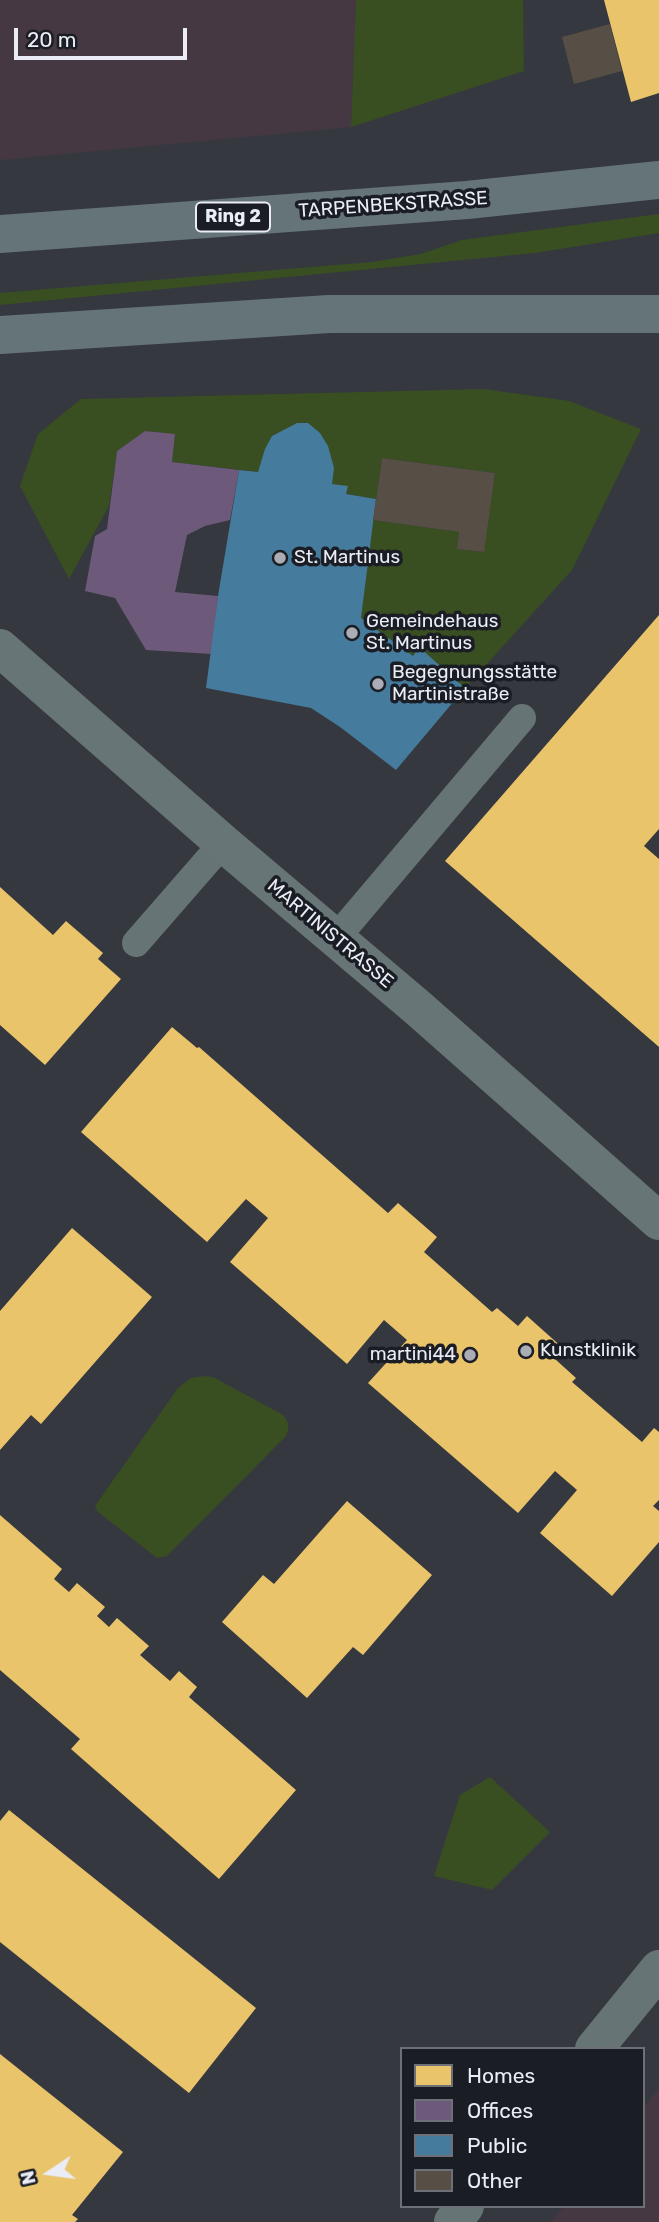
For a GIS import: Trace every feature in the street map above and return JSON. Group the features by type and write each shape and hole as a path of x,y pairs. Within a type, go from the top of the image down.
{"main road":[{"name":"TARPENBEKSTRASSE","path":"0,234 467,200 659,180"},
{"path":"0,335 329,314 659,314"}],"street":[{"path":"614,312 659,298"},
{"name":"MARTINISTRASSE","path":"0,648 223,843 337,938 659,1221"},
{"path":"596,2047 659,1969"},
{"path":"453,2222 464,2208"}],"lane":[{"path":"337,938 522,718"},
{"path":"136,943 223,843"}],"shaded area":[{"path":"0,0 356,0 351,127 0,160"},
{"path":"659,2089 659,2222 551,2222 562,2208 645,2208 645,2106"}],"green space":[{"path":"356,0 523,0 524,71 351,127"},
{"path":"659,214 659,233 535,253 0,305 0,293 372,262 421,254 462,240"},
{"path":"484,389 569,401 641,429 572,570 465,688 419,648 413,656 361,618 373,520 459,532 457,549 483,552 495,473 382,458 376,499 346,494 332,484 308,423 297,423 272,436 258,472 172,462 175,435 145,431 117,451 109,506 69,579 20,486 38,434 81,399"},
{"path":"191,1378 215,1378 283,1415 288,1422 288,1430 286,1436 167,1556 157,1558 98,1512 95,1506 178,1388"},
{"path":"490,1777 550,1832 492,1890 434,1876 460,1795"}],"building: Homes":[{"path":"604,0 659,0 659,93 631,102"},
{"path":"659,615 659,829 644,846 659,859 659,1047 445,861"},
{"path":"0,887 53,935 66,921 103,953 98,959 121,979 45,1065 0,1025"},
{"path":"172,1027 199,1047 388,1213 398,1203 437,1237 424,1252 492,1312 497,1308 518,1326 527,1316 564,1349 555,1359 576,1378 572,1382 642,1442 654,1428 659,1432 659,1500 653,1506 659,1511 659,1542 612,1596 540,1533 577,1490 555,1471 518,1513 368,1383 407,1340 384,1320 347,1364 230,1262 268,1218 246,1199 207,1242 81,1132"},
{"path":"72,1228 152,1297 41,1424 31,1415 0,1450 0,1311"},
{"path":"347,1501 432,1575 363,1655 353,1647 307,1698 222,1622 263,1575 274,1584"},
{"path":"0,1515 62,1569 54,1579 69,1592 77,1583 105,1607 97,1616 109,1627 117,1618 149,1646 140,1655 170,1681 179,1671 197,1687 189,1697 296,1790 219,1879 71,1749 80,1739 0,1670"},
{"path":"9,1810 256,2008 189,2093 0,1942 0,1821"},
{"path":"0,2054 123,2152 72,2215 78,2219 75,2222 0,2222"}],"building: Offices":[{"path":"145,431 175,434 172,462 239,470 230,520 205,526 187,535 175,592 218,596 212,654 146,650 115,598 85,591 95,536 107,529 117,451"}],"building: Public":[{"name":"St. Martinus","path":"297,423 308,423 320,433 328,446 334,468 332,484 348,486 346,494 376,499 361,618 413,656 419,647 465,688 396,770 311,708 206,688 239,470 258,472 272,436"}],"building: Other":[{"path":"610,24 622,71 574,84 562,37"},
{"path":"382,458 495,473 484,552 457,549 459,532 373,520"}],"place":[{"name":"St. Martinus","path":"280,558"},
{"name":"Gemeindehaus St. Martinus","path":"352,633"},
{"name":"Begegnungsstätte Martinistraße","path":"378,684"},
{"name":"Kunstklinik","path":"526,1351"},
{"name":"martini44","path":"470,1355"}]}
